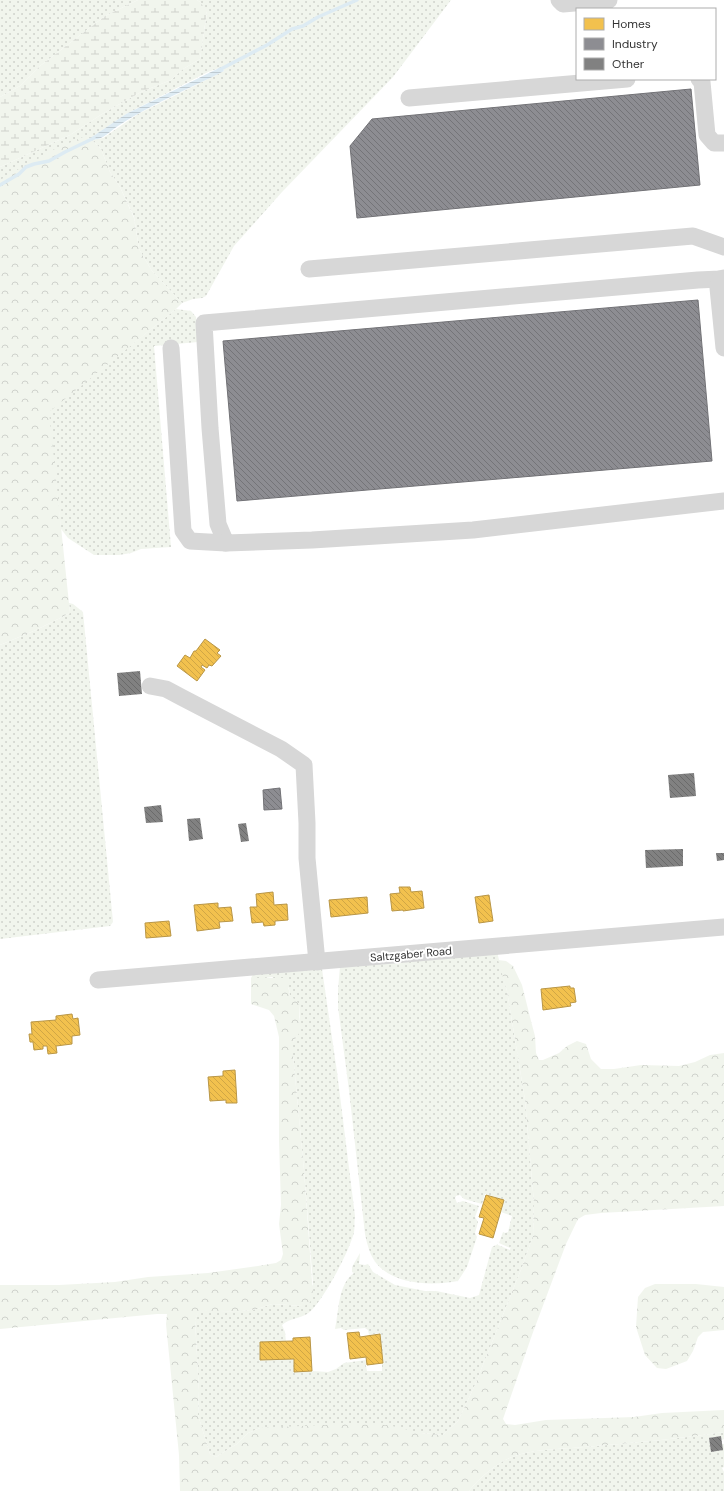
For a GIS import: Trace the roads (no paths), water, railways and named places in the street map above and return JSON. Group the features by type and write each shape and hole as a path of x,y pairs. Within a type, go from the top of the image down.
{"street":[{"path":"559,0 563,4 609,0"},
{"path":"409,98 616,80"},
{"path":"700,80 702,82 707,135 714,143 724,143"},
{"path":"309,269 693,236 724,247"},
{"path":"226,543 218,524 209,420 204,323 722,278 718,288 724,348"},
{"path":"171,348 183,531 190,541 226,543 312,540 473,530 724,501"},
{"path":"150,686 166,689 281,749 304,765 308,823 307,858 317,962"},
{"name":"Saltzgaber Road","path":"98,980 724,927"}],"waterway":[{"path":"219,70 267,45 292,29 303,26 318,17 357,0"},
{"path":"0,185 19,174 26,167 49,161 94,138"}]}
